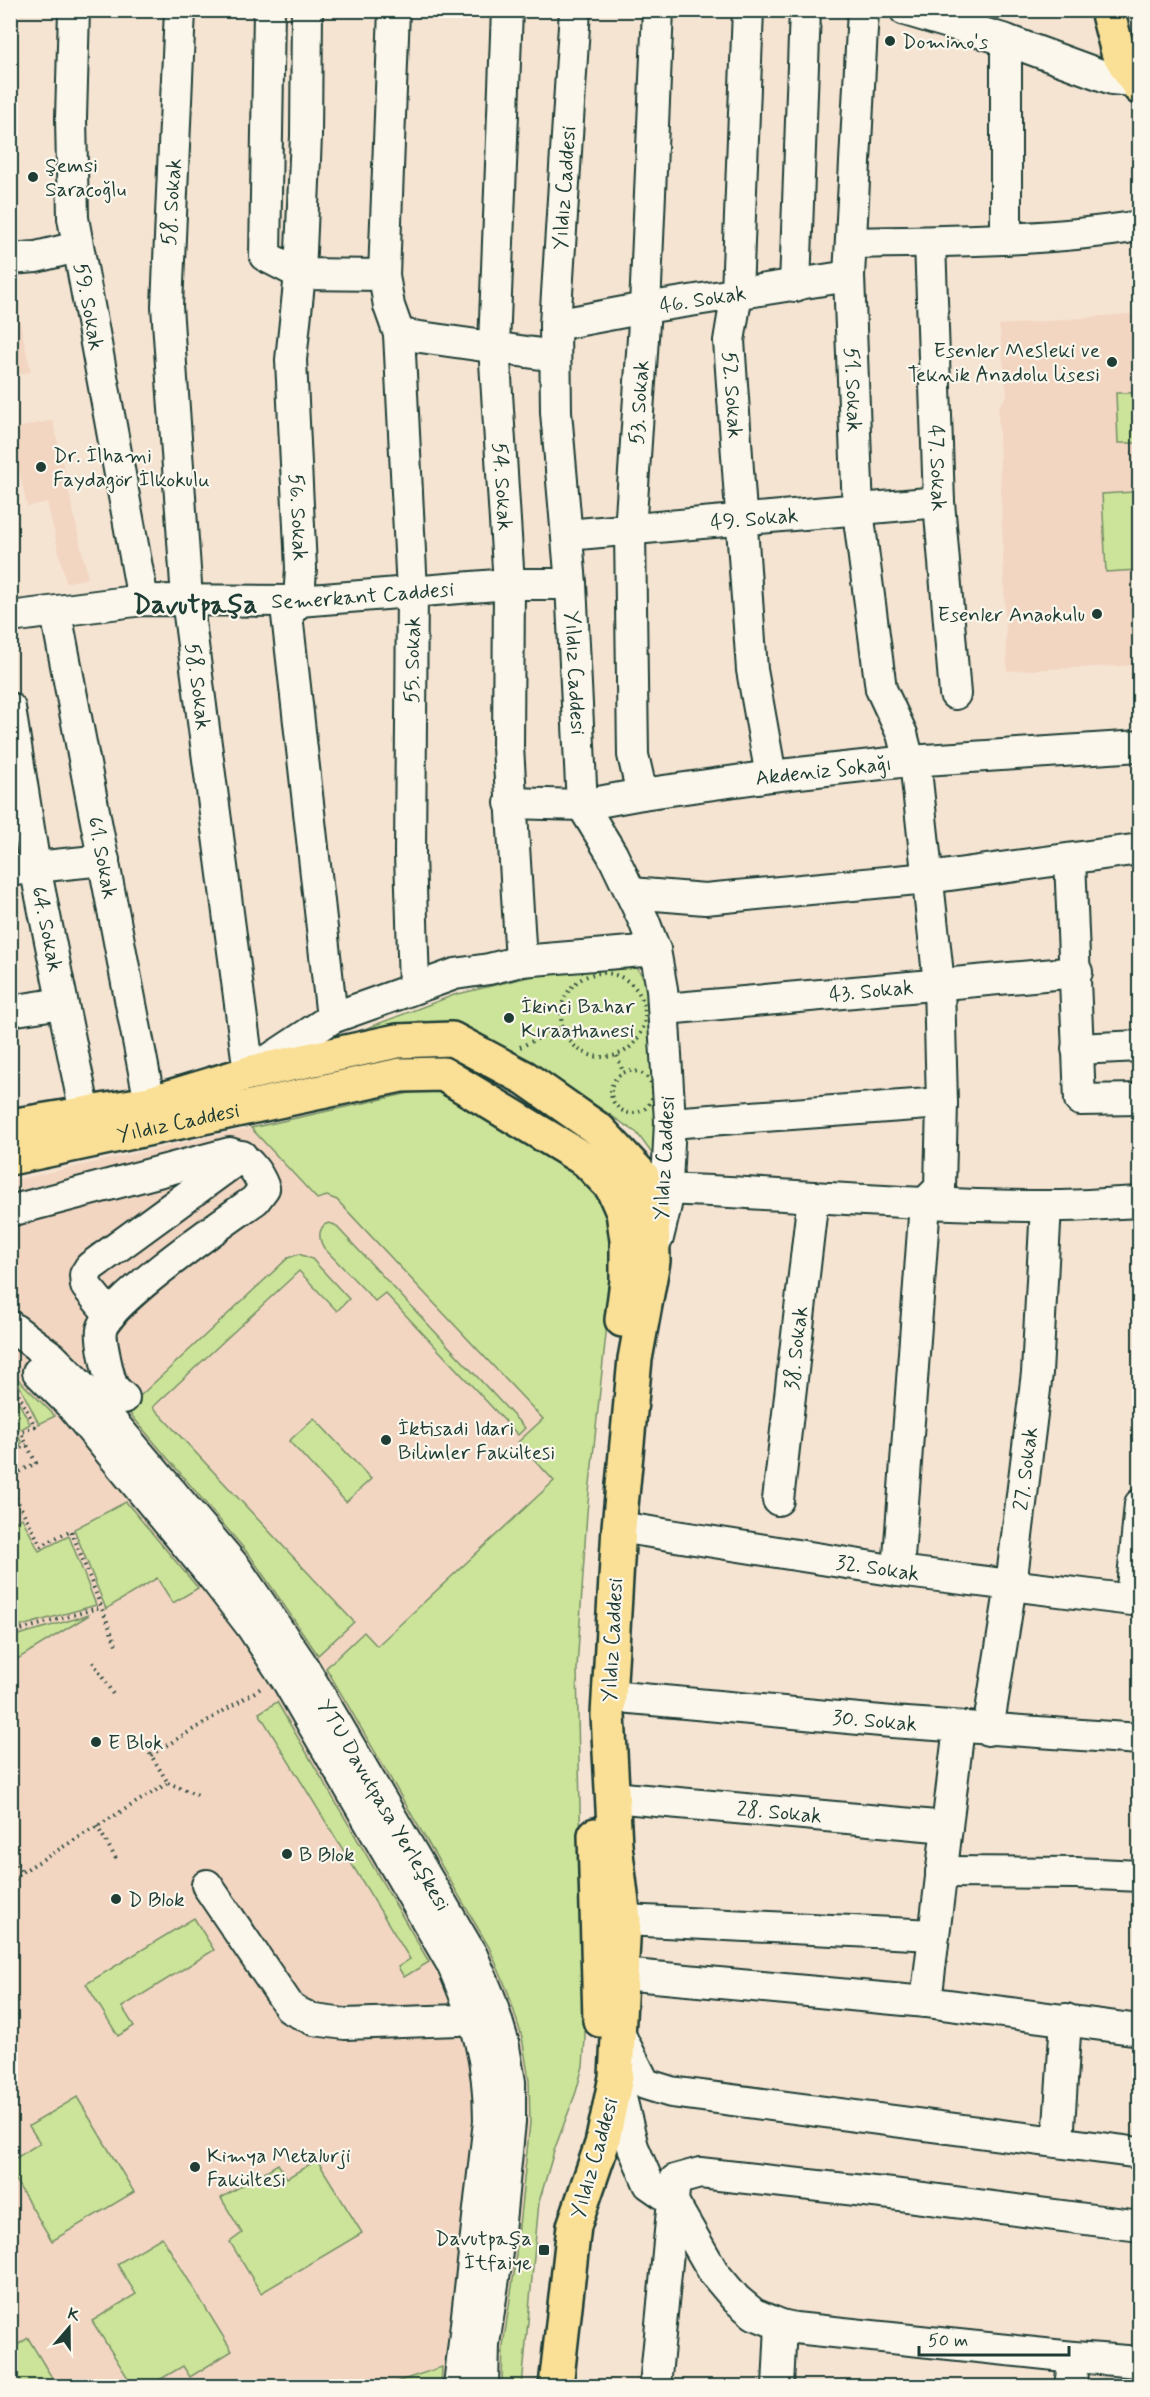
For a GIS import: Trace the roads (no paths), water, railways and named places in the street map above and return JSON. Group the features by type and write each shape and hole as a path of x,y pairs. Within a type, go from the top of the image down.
{"main road":[{"path":"1107,10 1118,52 1138,77"},
{"path":"1120,10 1138,77"},
{"path":"10,1126 150,1103 249,1073 397,1041 452,1039 525,1078 599,1130 642,1176 652,1209 653,1261"},
{"name":"Yıldız Caddesi","path":"10,1158 401,1075 443,1074 587,1161 612,1187 623,1212 627,1240 627,1281 597,1517 591,1631 600,2025 593,2086 583,2140 559,2211 539,2386"},
{"name":"Yıldız Caddesi","path":"556,2386 574,2226 602,2144 616,2077 624,1920 615,1845 609,1696 619,1527 635,1359 653,1261"}],"street":[{"name":"59. Sokak","path":"74,10 71,118 77,248 143,600"},
{"name":"58. Sokak","path":"180,10 167,306 187,600 249,1073"},
{"path":"269,10 265,256 300,273 384,275"},
{"name":"56. Sokak","path":"307,10 306,136 300,273 291,360 301,568 299,602 287,615 332,1018"},
{"name":"55. Sokak","path":"394,10 384,275 389,306 399,334 412,591 410,854 414,987"},
{"name":"54. Sokak","path":"507,10 494,346 509,584 508,747 521,961"},
{"name":"Yıldız Caddesi","path":"575,10 555,325 556,412 571,584 582,805 612,854 644,921 655,950 665,1009 670,1123 666,1205 653,1261"},
{"name":"53. Sokak","path":"642,794 633,755 630,531 645,308 658,10"},
{"name":"52. Sokak","path":"748,10 736,293 729,342 752,670 771,776"},
{"path":"795,285 805,10"},
{"name":"51. Sokak","path":"863,10 849,276 858,511 881,689 912,761 928,878 939,984 942,1103 940,1188 925,1203"},
{"path":"905,10 951,17 1112,79 1138,77"},
{"path":"1006,40 1006,238"},
{"path":"851,243 1006,238 1108,231 1140,226"},
{"name":"47. Sokak","path":"930,242 939,502 955,694"},
{"path":"10,260 77,248"},
{"name":"46. Sokak","path":"555,325 645,308 849,276"},
{"path":"399,334 555,356"},
{"name":"49. Sokak","path":"567,535 858,511 939,502"},
{"name":"Semerkant Caddesi","path":"10,617 56,613 143,600 299,602 509,584 571,584"},
{"name":"61. Sokak","path":"56,613 150,1103"},
{"name":"64. Sokak","path":"10,708 23,869 62,1003 86,1113"},
{"name":"Akdeniz Sokağı","path":"510,803 582,805 771,776 912,761 1140,746"},
{"path":"631,893 705,899 928,878 1140,849"},
{"path":"23,869 104,860"},
{"path":"1070,860 1077,972 1077,1049 1080,1100 1140,1099"},
{"path":"249,1073 332,1018 455,974 521,961 655,950"},
{"name":"43. Sokak","path":"665,1009 1077,972"},
{"path":"10,1011 62,1003"},
{"path":"1077,1049 1140,1046"},
{"path":"670,1123 942,1103"},
{"path":"10,1211 230,1153 242,1156 260,1177 264,1188 255,1200 158,1271 110,1315 101,1330 108,1372 114,1388 124,1398"},
{"path":"110,1315 86,1286 85,1275 90,1267 242,1156"},
{"path":"666,1189 925,1203 1046,1206 1140,1202"},
{"name":"38. Sokak","path":"778,1500 813,1197"},
{"path":"898,1571 925,1203"},
{"name":"27. Sokak","path":"926,2002 947,1827 1011,1585 1037,1373 1046,1206"},
{"name":"YTU Davutpasa Yerleşkesi","path":"10,1326 52,1357 86,1391 236,1568 301,1663 471,1955 490,1998 503,2041 510,2082 510,2122 495,2271 484,2344 483,2386"},
{"name":"YTU Davutpasa Yerleşkesi","path":"10,1349 45,1378 70,1404 251,1626 288,1682 452,1964 473,2014 483,2046 489,2084 489,2121 459,2386"},
{"path":"1135,1600 1140,1504"},
{"name":"32. Sokak","path":"619,1527 898,1571 1135,1600"},
{"name":"30. Sokak","path":"609,1696 974,1729 1140,1739"},
{"name":"28. Sokak","path":"612,1797 947,1827"},
{"path":"941,1872 1140,1876"},
{"path":"207,1885 291,2009 314,2020 345,2024 459,2020 473,2014"},
{"path":"624,1920 934,1935"},
{"path":"622,1974 926,2002 1140,2030"},
{"path":"1058,2142 1066,2019"},
{"path":"618,2031 645,2084 671,2092 1140,2153"},
{"path":"616,2077 639,2163 649,2184 672,2200 714,2273 736,2299 754,2314 781,2325 1140,2362"},
{"path":"655,2386 675,2180 700,2173 892,2194 1140,2226"},
{"path":"778,2386 781,2325"},
{"path":"1071,2386 1074,2357"}],"place":[{"name":"Domino's","path":"890,41"},
{"name":"Şemsi Saracoğlu","path":"33,177"},
{"name":"Esenler Mesleki ve Teknik Anadolu lisesi","path":"1112,362"},
{"name":"Dr. İlhami Faydagör İlkokulu","path":"41,467"},
{"name":"Esenler Anaokulu","path":"1097,614"},
{"name":"İkinci Bahar Kıraathanesi","path":"509,1018"},
{"name":"İktisadi Idari Bilimler Fakültesi","path":"386,1440"},
{"name":"E Blok","path":"96,1742"},
{"name":"B Blok","path":"287,1854"},
{"name":"D Blok","path":"116,1899"},
{"name":"Kimya Metalurji Fakültesi","path":"195,2167"},
{"name":"Davutpaşa İtfaiye","path":"544,2250"}],"district":[{"name":"Davutpaşa","path":"195,604"}]}
